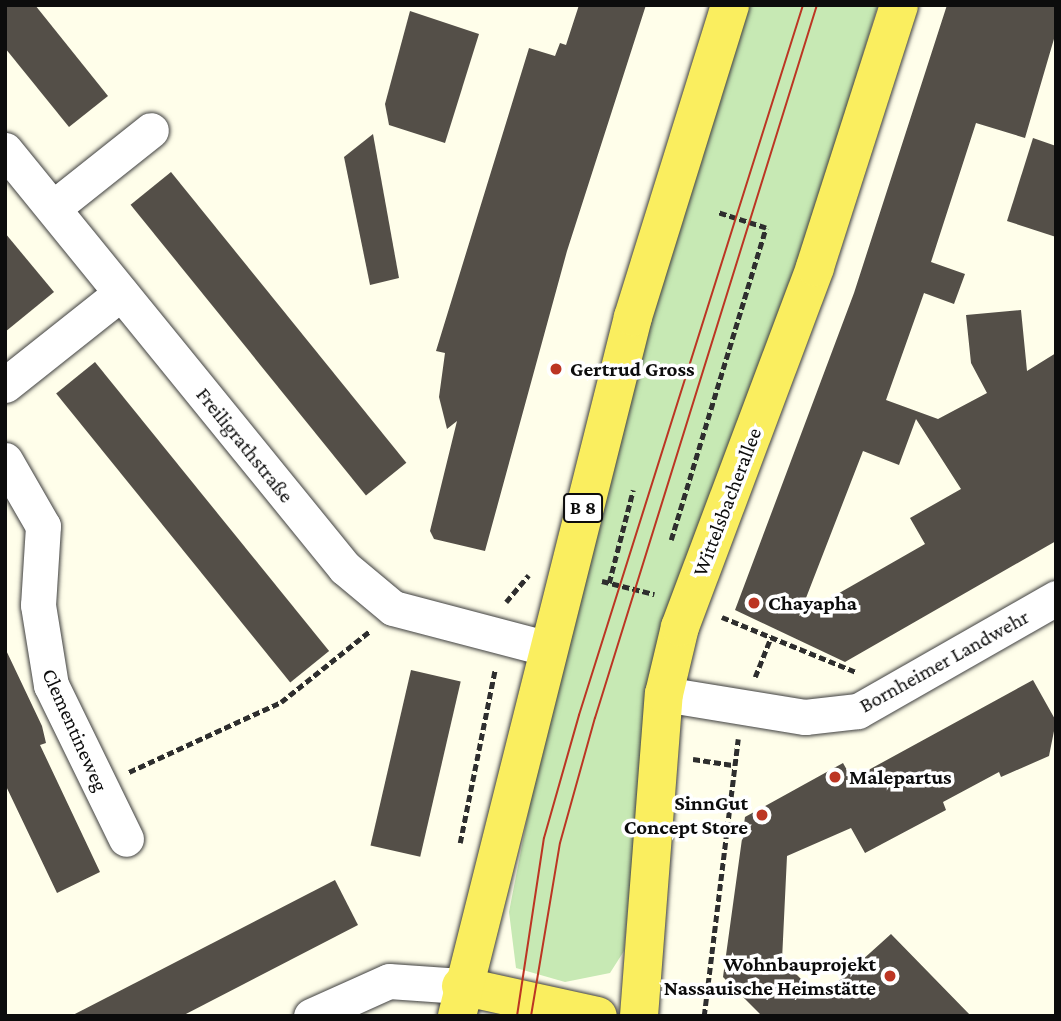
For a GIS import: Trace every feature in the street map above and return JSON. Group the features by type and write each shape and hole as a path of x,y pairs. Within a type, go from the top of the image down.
{"main road":[{"name":"B 8","path":"459,1001 546,648 634,317 730,5"},
{"name":"Wittelsbacherallee","path":"639,1016 664,694 680,627 816,267 899,5"},
{"path":"459,1001 598,1016"}],"street":[{"path":"52,208 151,130"},
{"name":"Freiligrathstraße","path":"5,150 345,568 393,608 546,648"},
{"path":"5,385 121,293"},
{"name":"Clementineweg","path":"5,460 43,526 43,658 97,785 125,839"},
{"name":"Bornheimer Landwehr","path":"664,694 806,717 858,711 900,690 1056,598"},
{"path":"311,1016 389,981 459,1001"}],"path":[{"path":"679,513 766,228 716,212"},
{"path":"609,583 633,491"},
{"path":"596,590 598,580 661,597"},
{"path":"97,785 220,736 282,702 350,653 393,608"},
{"path":"721,617 900,690"},
{"path":"750,691 771,637"},
{"path":"460,848 493,678"},
{"path":"704,1016 737,745"},
{"path":"694,759 733,765"}],"green space":[{"path":"748,5 878,5 785,309 646,711 624,951 610,973 565,982 516,968 509,912 552,691 603,480"}],"building":[{"path":"5,5 35,5 108,96 69,127 5,48"},
{"path":"579,5 646,5 567,251 485,551 434,539 430,531 457,421 447,429 439,397 445,353 436,351 529,48 555,56 560,43 566,45"},
{"path":"947,5 1056,5 1056,32 1025,138 976,123 931,262 965,274 954,304 924,293 886,400 938,419 987,393 971,363 966,315 1021,310 1027,371 1056,353 1056,541 845,662 735,610 854,293","holes":["916,419 961,489 910,518 925,544 799,616 863,451 899,465"]},
{"path":"410,11 479,34 445,143 389,125 385,104"},
{"path":"373,134 399,278 370,285 344,157"},
{"path":"1033,138 1056,146 1056,237 1007,221"},
{"path":"171,172 406,463 366,495 131,205"},
{"path":"5,233 54,292 5,332"},
{"path":"95,362 329,651 290,683 56,393"},
{"path":"5,648 42,726 46,743 40,745 100,872 57,893 5,784"},
{"path":"411,670 461,681 420,857 371,845"},
{"path":"1033,680 1056,721 1049,756 1001,777 999,772 943,802 946,810 865,853 851,828 787,856 782,960 820,998 891,934 971,1016 762,1016 723,977 745,817 843,763 852,779"},
{"path":"335,880 358,925 182,1016 71,1016"}],"tram line":[{"path":"517,1016 544,838 579,715 803,5"},
{"path":"531,1016 560,843 595,718 817,5"}],"place":[{"name":"Gertrud Gross","path":"556,369"},
{"name":"Chayapha","path":"754,603"},
{"name":"Malepartus","path":"835,777"},
{"name":"SinnGut Concept Store","path":"762,815"},
{"name":"Wohnbauprojekt Nassauische Heimstätte","path":"890,976"}]}
